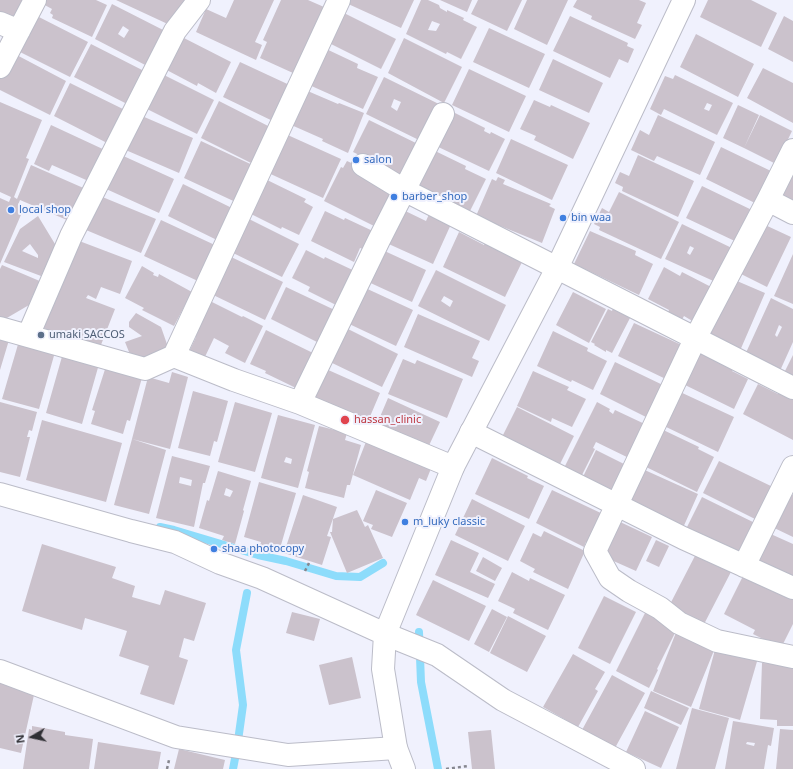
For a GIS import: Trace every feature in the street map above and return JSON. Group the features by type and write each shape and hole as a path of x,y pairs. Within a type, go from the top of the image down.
{"street":[{"path":"0,67 9,27 35,0"},
{"path":"28,336 74,229 175,31 199,0"},
{"path":"0,328 145,369 174,356 339,0"},
{"path":"404,769 396,748 383,669 453,467 557,268 684,0"},
{"path":"300,403 379,240 443,114"},
{"path":"793,150 696,337 595,551 610,578 629,591 660,608 679,623 717,641 793,657"},
{"path":"363,165 404,190 696,337 793,388"},
{"path":"768,200 793,213"},
{"path":"174,356 234,380 300,403 453,467"},
{"path":"471,432 568,482 617,504 683,538 793,588"},
{"path":"744,566 793,467"},
{"path":"0,494 130,531 175,542 220,563 262,578 436,656 503,700 634,769"},
{"path":"0,671 176,737 288,755 396,748"}],"path":[{"path":"305,571 309,563"},
{"path":"446,769 468,766"}],"building":[{"path":"0,0 27,0 13,28 0,21"},
{"path":"42,0 96,0 107,5 92,37 52,18 53,15 50,13 52,9 41,3"},
{"path":"116,0 186,0 172,26"},
{"path":"234,0 274,0 255,42 262,45 256,60 196,32 206,9 226,18"},
{"path":"281,0 308,0 324,7 293,73 260,58 267,42 263,40"},
{"path":"347,0 414,0 401,28 346,3"},
{"path":"421,0 428,0 439,5 440,8 464,18 463,20 477,27 461,59 447,52 446,54 406,34","holes":["432,21 440,24 436,31 428,30"]},
{"path":"440,0 472,0 467,12"},
{"path":"478,0 522,0 507,31 471,14"},
{"path":"527,0 568,0 547,45 514,29"},
{"path":"577,0 639,0 646,3 637,23 642,25 635,39 591,19 592,16 573,7"},
{"path":"708,0 751,0 777,13 761,47 700,17"},
{"path":"112,4 169,33 151,68 95,39","holes":["123,26 129,30 124,38 118,34"]},
{"path":"344,13 396,39 381,69 329,43"},
{"path":"33,14 88,42 70,77 16,50"},
{"path":"570,16 628,43 627,46 634,49 628,63 619,59 610,78 553,51"},
{"path":"784,16 793,21 793,62 768,49"},
{"path":"489,28 545,54 529,88 473,62"},
{"path":"696,34 754,64 738,97 680,67"},
{"path":"180,36 231,62 216,93 198,83 197,86 161,67"},
{"path":"404,38 462,67 444,103 388,73"},
{"path":"91,44 148,73 131,106 74,77"},
{"path":"322,47 358,64 357,68 378,77 363,109 307,84"},
{"path":"11,52 66,81 50,115 0,90 0,76"},
{"path":"553,59 603,83 589,113 539,90"},
{"path":"240,62 296,88 279,124 223,97"},
{"path":"763,68 793,83 793,123 747,98"},
{"path":"469,69 526,96 509,132 452,105"},
{"path":"158,72 214,100 197,134 141,106"},
{"path":"675,75 733,103 717,135 664,109 661,115 650,109 665,76 673,79","holes":["707,103 712,105 709,111 704,109"]},
{"path":"384,77 445,107 427,144 366,114","holes":["394,99 401,102 397,111 391,107"]},
{"path":"70,83 127,111 111,145 54,116"},
{"path":"303,89 364,113 348,153 322,141 323,139 289,124"},
{"path":"534,100 550,107 551,105 590,123 573,159 534,140 536,136 520,129"},
{"path":"219,101 276,130 257,166 201,138"},
{"path":"0,102 42,120 26,158 29,159 14,197 17,199 31,165 88,190 74,223 20,200 18,205 23,207 23,210 0,264 0,198 9,202 11,197 0,192"},
{"path":"738,105 759,115 744,148 723,138"},
{"path":"449,110 485,128 484,131 490,134 491,132 505,139 489,171 432,144"},
{"path":"658,115 715,142 700,175 657,156 654,161 631,150 640,130 649,135"},
{"path":"760,115 792,131 776,164 744,148"},
{"path":"142,116 193,138 179,173 121,148"},
{"path":"369,120 424,147 408,179 353,152"},
{"path":"51,125 107,151 93,183 52,165 49,171 34,164"},
{"path":"281,132 341,159 323,198 264,171"},
{"path":"511,139 568,165 552,200 496,173"},
{"path":"201,141 259,168 242,205 184,178"},
{"path":"721,147 773,172 757,204 706,179"},
{"path":"429,148 466,166 465,169 486,179 468,215 452,207 454,202 413,183"},
{"path":"119,154 174,179 159,213 104,188"},
{"path":"638,155 694,181 678,217 622,191 623,187 615,183 620,172 629,176"},
{"path":"347,161 360,167 395,193 378,228 324,201 341,167 343,168"},
{"path":"793,168 793,209 777,201"},
{"path":"261,177 306,199 304,202 313,207 299,235 282,227 281,229 245,211"},
{"path":"498,177 505,180 503,184 551,204 549,206 555,209 542,243 476,216 492,179 496,181"},
{"path":"183,184 236,210 221,242 168,216"},
{"path":"702,186 754,211 739,243 686,218"},
{"path":"619,192 679,222 661,259 599,230 600,227 594,224 602,208 609,212"},
{"path":"100,196 156,219 141,253 86,230"},
{"path":"397,207 426,221 430,212 452,222 433,264 382,241"},
{"path":"325,211 344,220 345,218 375,232 366,250 360,248 354,262 311,241"},
{"path":"241,215 299,244 282,277 225,249"},
{"path":"38,216 58,249 53,253 41,276 4,262 20,229","holes":["30,244 38,255 38,258 22,251"]},
{"path":"161,220 217,246 200,282 144,256"},
{"path":"682,224 736,250 720,284 665,259","holes":["690,246 694,248 690,255 687,253"]},
{"path":"763,224 791,237 767,287 739,273"},
{"path":"590,231 636,251 635,255 653,264 639,295 574,264"},
{"path":"459,232 484,245 487,237 522,262 505,297 443,267"},
{"path":"74,239 132,261 120,294 101,287 96,299 88,295 86,298 115,309 99,350 41,327"},
{"path":"378,248 426,270 412,302 364,280"},
{"path":"306,250 359,273 342,308 308,291 310,287 292,278"},
{"path":"225,254 283,282 265,320 207,292"},
{"path":"793,254 793,304 774,296"},
{"path":"2,265 42,282 36,296 33,295 29,305 0,322 0,269"},
{"path":"142,266 154,273 153,275 158,277 159,274 192,292 174,326 142,310 144,308 125,298"},
{"path":"664,267 680,276 682,272 717,290 699,325 684,316 679,325 665,318 669,310 648,299"},
{"path":"436,270 506,305 489,341 418,306","holes":["444,296 453,301 450,307 441,301"]},
{"path":"730,278 765,293 739,353 704,338"},
{"path":"361,286 413,310 396,346 345,322"},
{"path":"286,287 341,313 325,346 271,319"},
{"path":"573,292 606,309 589,343 556,325"},
{"path":"771,298 793,309 793,342 779,373 744,357","holes":["779,325 782,327 777,337 775,335"]},
{"path":"210,301 263,326 245,363 225,353 229,346 214,338 202,363 187,356 196,337 193,335"},
{"path":"613,308 630,318 612,353 606,350 606,352 591,342 608,309 612,311"},
{"path":"136,313 161,327 168,347 133,362 125,342 142,336 129,327 129,322"},
{"path":"418,314 480,341 472,358 479,361 472,377 404,347"},
{"path":"634,323 688,348 672,382 618,356"},
{"path":"344,327 398,354 382,387 328,361"},
{"path":"266,330 313,353 296,388 250,364"},
{"path":"553,331 588,348 587,351 607,361 593,390 572,380 571,382 537,366"},
{"path":"0,337 9,340 0,370"},
{"path":"19,341 55,352 39,409 2,399"},
{"path":"698,352 733,369 732,371 748,379 734,409 683,384"},
{"path":"63,353 99,364 82,424 46,413"},
{"path":"793,355 793,382 782,377"},
{"path":"403,359 415,364 417,360 463,379 447,418 388,394"},
{"path":"615,362 667,387 652,420 600,394"},
{"path":"107,363 143,374 130,421 127,420 123,434 91,424 95,411 92,410"},
{"path":"326,369 380,393 366,426 312,402"},
{"path":"533,371 569,387 567,390 586,399 572,427 552,418 551,422 517,406"},
{"path":"172,372 188,377 170,449 132,439 148,377 169,383"},
{"path":"758,384 778,394 780,391 793,398 793,440 743,414"},
{"path":"193,391 228,401 217,442 214,441 210,456 178,448"},
{"path":"678,391 734,417 718,452 662,425"},
{"path":"388,398 440,422 425,454 374,431"},
{"path":"0,402 37,412 32,431 29,430 27,437 30,437 20,477 0,472"},
{"path":"235,402 272,413 255,472 218,462"},
{"path":"597,402 610,409 609,411 613,414 615,410 649,426 633,460 596,442 593,448 595,449 579,481 562,472"},
{"path":"517,407 574,436 556,472 499,443"},
{"path":"278,415 315,425 298,488 261,478","holes":["286,457 292,459 291,464 284,462"]},
{"path":"42,420 122,443 106,502 26,480"},
{"path":"319,426 347,433 345,440 361,445 350,485 347,485 344,498 305,488 309,472 307,471"},
{"path":"657,427 699,447 698,449 714,457 697,492 640,464"},
{"path":"369,434 432,466 426,481 419,478 410,500 353,475"},
{"path":"132,439 166,450 149,514 114,505"},
{"path":"596,450 630,467 614,499 580,483"},
{"path":"172,456 210,466 205,483 203,483 194,527 156,518","holes":["180,477 192,480 191,486 179,483"]},
{"path":"492,458 528,476 527,478 544,486 529,519 475,494"},
{"path":"719,461 775,488 759,521 703,493"},
{"path":"638,467 698,494 682,530 622,503"},
{"path":"218,471 251,481 235,544 222,540 224,536 199,528 207,500 209,501","holes":["226,488 233,491 230,497 224,495"]},
{"path":"259,482 296,493 279,552 260,546 261,542 244,537"},
{"path":"376,490 407,503 392,537 371,529 373,525 363,521"},
{"path":"552,490 605,515 592,544 586,542 584,547 536,523"},
{"path":"785,491 793,495 793,537 768,525"},
{"path":"303,495 337,507 327,536 331,537 322,565 284,553"},
{"path":"702,497 759,525 743,559 685,531"},
{"path":"472,499 525,526 508,561 455,535"},
{"path":"357,510 365,527 368,525 383,558 347,573 330,532 332,532 333,519"},
{"path":"616,520 652,537 636,571 600,555"},
{"path":"544,531 585,551 568,589 533,572 535,569 520,561 533,533 541,537"},
{"path":"764,531 793,544 793,586 748,565"},
{"path":"451,540 479,553 470,572 495,584 488,598 435,575"},
{"path":"656,540 669,546 659,567 646,561"},
{"path":"42,544 116,567 112,578 135,586 132,597 160,605 165,590 206,603 194,641 184,638 179,657 188,660 174,705 140,694 149,666 119,656 127,631 85,618 82,630 22,611"},
{"path":"698,550 733,568 701,630 666,612"},
{"path":"483,557 502,568 495,581 476,571"},
{"path":"512,572 529,581 530,578 565,595 548,630 513,613 515,609 498,601"},
{"path":"744,574 793,596 793,624 781,648 753,634 755,630 724,614"},
{"path":"433,580 486,606 469,641 416,615"},
{"path":"604,596 636,612 610,664 578,648"},
{"path":"648,607 676,631 649,688 616,671"},
{"path":"492,609 507,617 489,652 474,644"},
{"path":"292,612 320,619 314,641 286,633"},
{"path":"508,616 546,636 527,672 490,653"},
{"path":"677,630 715,648 691,707 653,691"},
{"path":"716,646 758,658 740,720 699,709"},
{"path":"573,654 605,672 595,689 598,691 578,727 543,707"},
{"path":"352,657 361,698 329,705 319,665"},
{"path":"762,663 793,664 793,726 777,726 777,720 760,719"},
{"path":"612,675 645,693 615,748 582,730"},
{"path":"0,682 36,686 21,753 0,748"},
{"path":"651,691 689,708 681,725 644,708"},
{"path":"692,708 729,718 715,769 676,769"},
{"path":"645,711 679,727 661,768 626,752"},
{"path":"733,721 774,728 771,746 768,745 764,769 725,769","holes":["747,742 755,743 754,746 746,744"]},
{"path":"32,726 65,732 65,735 93,739 89,769 23,769 29,729 32,730"},
{"path":"780,729 793,730 793,769 776,769"},
{"path":"491,730 495,769 472,769 468,732"},
{"path":"98,742 161,752 158,769 94,769"},
{"path":"179,749 225,760 223,769 174,769"}],"waterway":[{"path":"160,527 336,576 360,577 383,563"},
{"path":"233,769 243,705 236,650 247,593"},
{"path":"419,632 421,682 438,769"}],"place":[{"name":"salon","path":"356,160"},
{"name":"barber_shop","path":"394,197"},
{"name":"local shop","path":"11,210"},
{"name":"bin waa","path":"563,218"},
{"name":"umaki SACCOS","path":"41,335"},
{"name":"hassan_clinic","path":"345,420"},
{"name":"m_luky classic","path":"405,522"},
{"name":"shaa photocopy","path":"214,549"}]}
